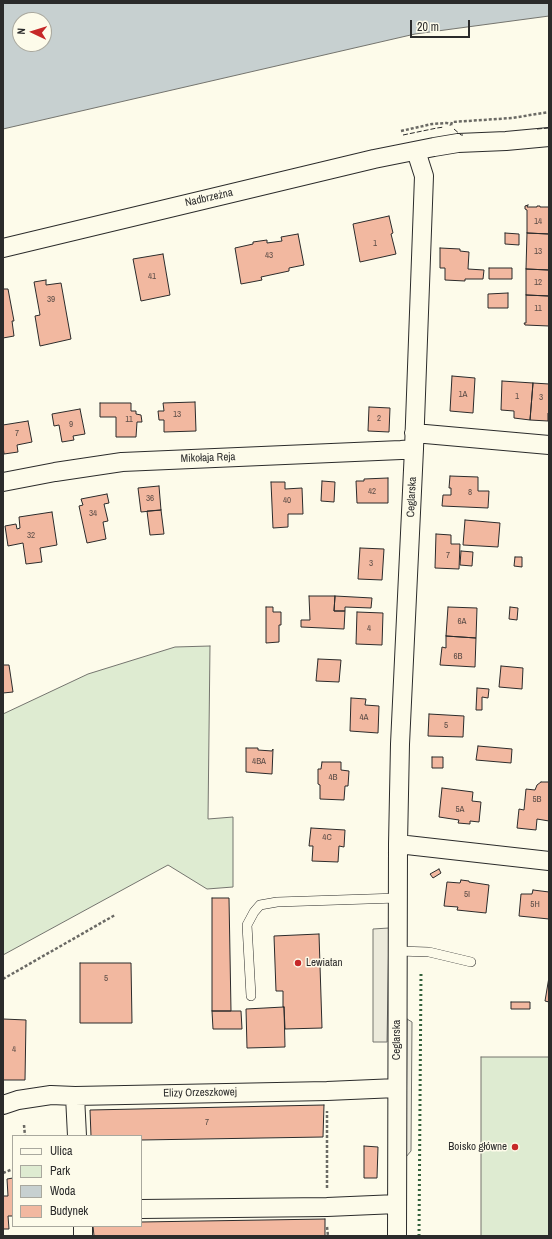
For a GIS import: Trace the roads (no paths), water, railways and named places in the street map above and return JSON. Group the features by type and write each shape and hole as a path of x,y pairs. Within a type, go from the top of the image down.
{"street":[{"name":"Nadbrzeżna","path":"3,248 374,159 458,143 549,137"},
{"name":"Ceglarska","path":"397,1236 398,844 401,736 424,176 416,151"},
{"name":"Mikołaja Reja","path":"3,482 55,472 122,462 401,450 414,441 549,445"},
{"path":"398,844 549,861"},
{"name":"Elizy Orzeszkowej","path":"3,1105 18,1100 51,1095 75,1096 327,1091 397,1088"},
{"path":"75,1096 77,1135"},
{"path":"142,1209 327,1207 397,1204"}],"lane":[{"path":"251,996 247,925 254,912 260,905 277,902 398,898"},
{"path":"398,951 429,952 471,962"}],"water":[{"path":"3,3 549,3 549,16 415,34 3,129"}],"place":[{"name":"Lewiatan","path":"298,963"},
{"name":"Boisko główne","path":"515,1147"}]}
